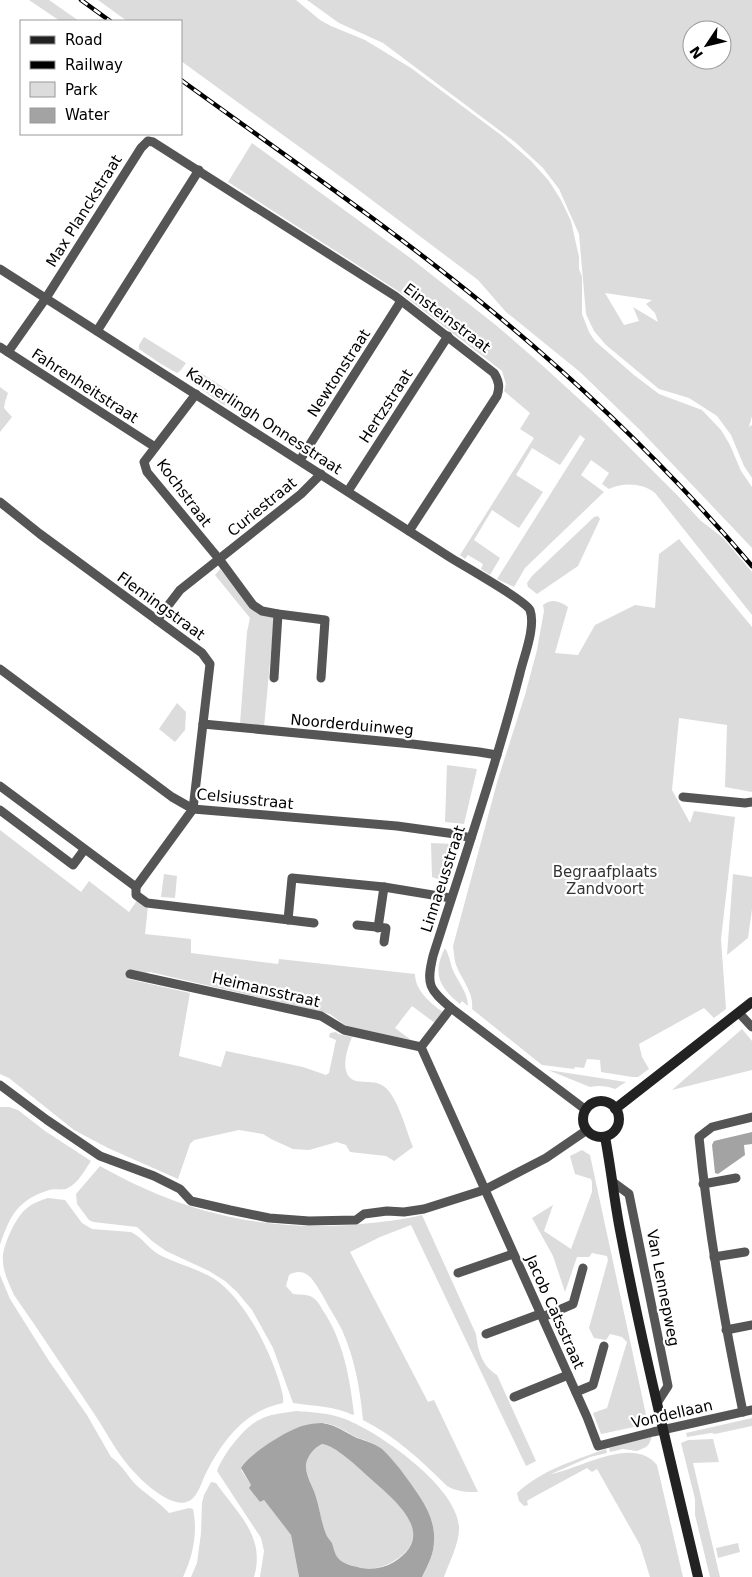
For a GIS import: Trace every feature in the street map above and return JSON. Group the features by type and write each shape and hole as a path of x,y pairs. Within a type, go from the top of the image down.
{"main road":[{"path":"615,1109 752,1002"},
{"path":"598,1102 608,1103 615,1109 618,1125 614,1132 605,1137 593,1135 587,1130 583,1120 586,1110 591,1104 598,1102"},
{"name":"Van Lennepweg","path":"605,1137 620,1228 663,1430 698,1577"}],"street":[{"name":"Max Planckstraat","path":"46,298 145,142 153,142 225,187"},
{"path":"98,331 199,170"},
{"name":"Einsteinstraat","path":"225,187 401,301 494,372 500,387 497,396 410,531"},
{"name":"Kamerlingh Onnesstraat","path":"0,269 514,596"},
{"path":"4,350 46,298"},
{"name":"Newtonstraat","path":"300,460 401,301"},
{"name":"Hertzstraat","path":"348,491 448,336"},
{"name":"Fahrenheitstraat","path":"4,350 155,447"},
{"name":"Kochstraat","path":"196,394 144,462 147,472 219,560"},
{"name":"Curiestraat","path":"157,620 180,590 301,494 321,474"},
{"name":"Flemingstraat","path":"1,505 202,653 210,664 193,810"},
{"path":"219,560 253,605 262,611 325,620 321,678"},
{"name":"Linnaeusstraat","path":"514,596 528,607 532,616 532,623 498,756 451,898 428,975 434,991 451,1008 586,1110"},
{"path":"274,678 278,614"},
{"name":"Celsiusstraat","path":"0,669 172,797 193,810 397,826 471,838"},
{"name":"Noorderduinweg","path":"204,724 412,744 498,756"},
{"path":"0,786 136,887"},
{"path":"683,797 750,804"},
{"path":"0,810 73,865 84,850"},
{"path":"193,810 136,887 136,894 146,903 314,923"},
{"path":"288,920 292,878 384,887 451,898"},
{"path":"378,928 384,887"},
{"path":"357,925 386,928 384,942"},
{"name":"Heimansstraat","path":"130,974 321,1016 344,1030 421,1047"},
{"path":"451,1008 421,1047 484,1190"},
{"path":"739,1013 752,1028"},
{"path":"1,1088 100,1156 154,1176 180,1189 191,1201 269,1218 356,1220 364,1214 424,1209 484,1190 546,1158 587,1130"},
{"path":"747,1411 726,1330 703,1184 699,1137 712,1127 752,1117"},
{"path":"703,1184 736,1178"},
{"name":"Van Lennepweg","path":"614,1183 629,1194 668,1386 658,1403"},
{"name":"Jacob Catsstraat","path":"484,1190 576,1392 598,1446"},
{"path":"714,1257 744,1252"},
{"path":"458,1273 513,1254"},
{"path":"486,1334 540,1314 546,1316 573,1304 583,1268"},
{"path":"726,1330 752,1326"},
{"path":"576,1392 593,1385 604,1346"},
{"path":"514,1397 568,1375"},
{"name":"Vondellaan","path":"598,1446 747,1411"}],"green space":[{"path":"29,0 49,0 78,20 59,20"},
{"path":"98,0 296,0 320,20 365,40 411,68 501,135 531,161 549,181 571,221 582,277 582,314 589,332 595,341 659,394 702,410 721,430 730,445 741,471 752,487 752,548 641,431 580,372 506,312 478,280 352,185 182,62 182,20 126,20"},
{"path":"307,0 752,0 752,416 749,427 752,425 752,478 744,466 731,435 717,416 689,398 659,389 606,345 594,331 586,314 579,234 559,189 543,168 515,142 383,43 339,23","holes":["605,293 652,300 646,304 655,313 658,322 633,307 639,321 624,325"]},
{"path":"252,143 409,257 497,326 601,419 700,520 723,538 752,572 752,615 655,493 639,485 620,485 609,489 602,484 609,473 591,460 581,475 604,492 525,568 514,587 497,579 585,439 580,435 560,465 532,448 516,475 543,492 519,528 492,510 474,540 500,558 490,575 481,569 483,564 468,555 465,559 460,555 534,438 520,429 530,413 504,391 506,384 502,371 398,291 228,182"},
{"path":"144,337 186,363 181,370 177,373 139,349 139,345"},
{"path":"195,369 238,397 233,404 229,406 222,404 190,381"},
{"path":"0,387 8,393 4,408 12,417 0,432"},
{"path":"598,516 600,519 578,566 537,594 528,587 527,583 532,576 594,517"},
{"name":"Begraafplaats Zandvoort","path":"679,539 752,627 752,792 725,787 727,725 679,718 672,790 690,823 694,811 735,817 721,939 726,1009 714,1018 704,1008 639,1044 642,1057 649,1069 638,1077 601,1072 600,1060 587,1059 584,1068 575,1067 574,1069 542,1065 472,1009 471,997 456,965 453,946 498,779 525,695 537,650 544,611 543,605 556,601 568,607 555,653 578,655 595,625 635,605 655,608 659,554"},
{"path":"220,569 253,609 274,619 264,727 240,724 247,632 250,618 215,575"},
{"path":"177,703 186,712 185,730 175,742 159,729"},
{"path":"447,765 477,769 464,824 445,822"},
{"path":"0,830 81,892 89,881 129,912 138,899 148,906 145,934 191,939 191,953 278,964 279,959 415,974 420,991 443,1012 435,1023 412,1006 395,1028 411,1040 346,1026 330,1014 150,972 128,976 128,979 190,993 179,1056 221,1067 226,1051 303,1067 326,1075 329,1073 336,1040 329,1037 330,1033 336,1032 352,1037 345,1062 347,1074 356,1081 375,1083 386,1088 395,1100 413,1147 394,1161 386,1156 350,1152 346,1145 337,1142 309,1150 293,1149 263,1134 239,1130 194,1140 190,1144 178,1179 108,1148 74,1130 9,1078 0,1074"},
{"path":"431,843 453,844 444,881 432,877"},
{"path":"164,874 177,876 175,898 161,897"},
{"path":"733,874 752,877 752,909 748,938 727,955"},
{"path":"445,948 452,968 468,1001 468,1006 462,1001 460,1004 453,998 447,992 440,979 439,965"},
{"path":"742,1029 752,1041 752,1070 672,1090"},
{"path":"548,1070 626,1082 615,1089 603,1086 590,1087"},
{"path":"0,1107 18,1110 45,1131 91,1161 72,1186 38,1194 23,1204 12,1217 0,1245"},
{"path":"582,1150 590,1155 648,1424 601,1434 593,1413 607,1408 627,1342 622,1337 610,1334 606,1340 594,1338 589,1328 608,1260 607,1256 592,1253 589,1257 577,1257 565,1292 553,1256 532,1218 553,1205 544,1231 571,1249 592,1192 591,1179 575,1174 570,1156"},
{"path":"100,1166 162,1196 226,1216 259,1222 326,1226 384,1222 422,1215 476,1334 484,1363 497,1375 536,1461 526,1466 411,1225 380,1237 350,1252 428,1402 434,1400 478,1492 458,1491 447,1486 408,1450 375,1426 363,1420 356,1374 342,1330 313,1281 301,1272 289,1275 286,1286 293,1294 308,1295 314,1298 329,1321 344,1359 354,1414 331,1408 293,1403 273,1348 252,1310 225,1281 209,1271 166,1251 137,1227 89,1220 77,1204 76,1194"},
{"path":"48,1198 65,1200 82,1223 92,1229 131,1232 158,1254 213,1278 230,1292 248,1315 269,1355 281,1389 283,1403 258,1412 237,1428 220,1448 199,1489 193,1498 187,1502 179,1503 154,1491 130,1467 14,1295 3,1265 4,1248 14,1225 23,1212 32,1205"},
{"path":"0,1275 10,1299 49,1361 87,1415 111,1457 135,1484 169,1513 189,1508 193,1509 195,1526 194,1544 183,1577 0,1577"},
{"path":"296,1411 333,1415 360,1426 395,1448 431,1478 445,1494 455,1510 459,1526 456,1546 444,1577 422,1577 433,1551 434,1531 432,1521 424,1503 392,1460 384,1451 372,1443 335,1426 320,1423 296,1429 270,1444 252,1457 241,1470 260,1502 264,1500 291,1535 299,1577 260,1577 264,1551 261,1538 217,1471 234,1443 251,1425 266,1417"},
{"path":"752,1418 752,1426 715,1434 687,1437 686,1433"},
{"path":"647,1436 652,1437 649,1444 637,1451 623,1449 610,1452 609,1448"},
{"path":"713,1439 719,1462 693,1463 720,1577 710,1577 695,1515 695,1499 681,1443 688,1440"},
{"path":"322,1444 334,1448 361,1469 391,1496 408,1517 413,1528 413,1540 407,1551 394,1561 386,1565 365,1569 342,1562 337,1557 332,1543 324,1530 315,1493 306,1468 310,1455"},
{"path":"606,1449 607,1453 590,1457 551,1474 621,1453 634,1453 647,1457 657,1465 683,1577 650,1577 640,1545 597,1469 592,1472 587,1468 530,1499 527,1501 528,1505 524,1506 519,1501 517,1493 537,1478 559,1466"},
{"path":"211,1482 216,1483 240,1515 253,1537 257,1562 254,1577 191,1577 197,1563 202,1503"},
{"path":"738,1543 740,1552 718,1558 716,1548"}],"water":[{"path":"752,1132 752,1144 744,1145 745,1155 718,1174 715,1173 712,1145 714,1141"},
{"path":"319,1423 336,1427 382,1449 400,1469 418,1494 428,1511 434,1531 433,1550 422,1577 299,1577 291,1535 264,1500 260,1502 249,1488 251,1485 241,1468 252,1456 278,1438 302,1426","holes":["322,1444 334,1448 361,1469 391,1497 408,1518 413,1529 413,1540 407,1551 394,1562 374,1569 365,1569 347,1564 337,1556 324,1529 315,1493 306,1468 308,1458 314,1450"]}],"railway":[{"path":"81,0 109,20"},
{"path":"182,81 440,269 550,360 655,459 752,566"}]}
